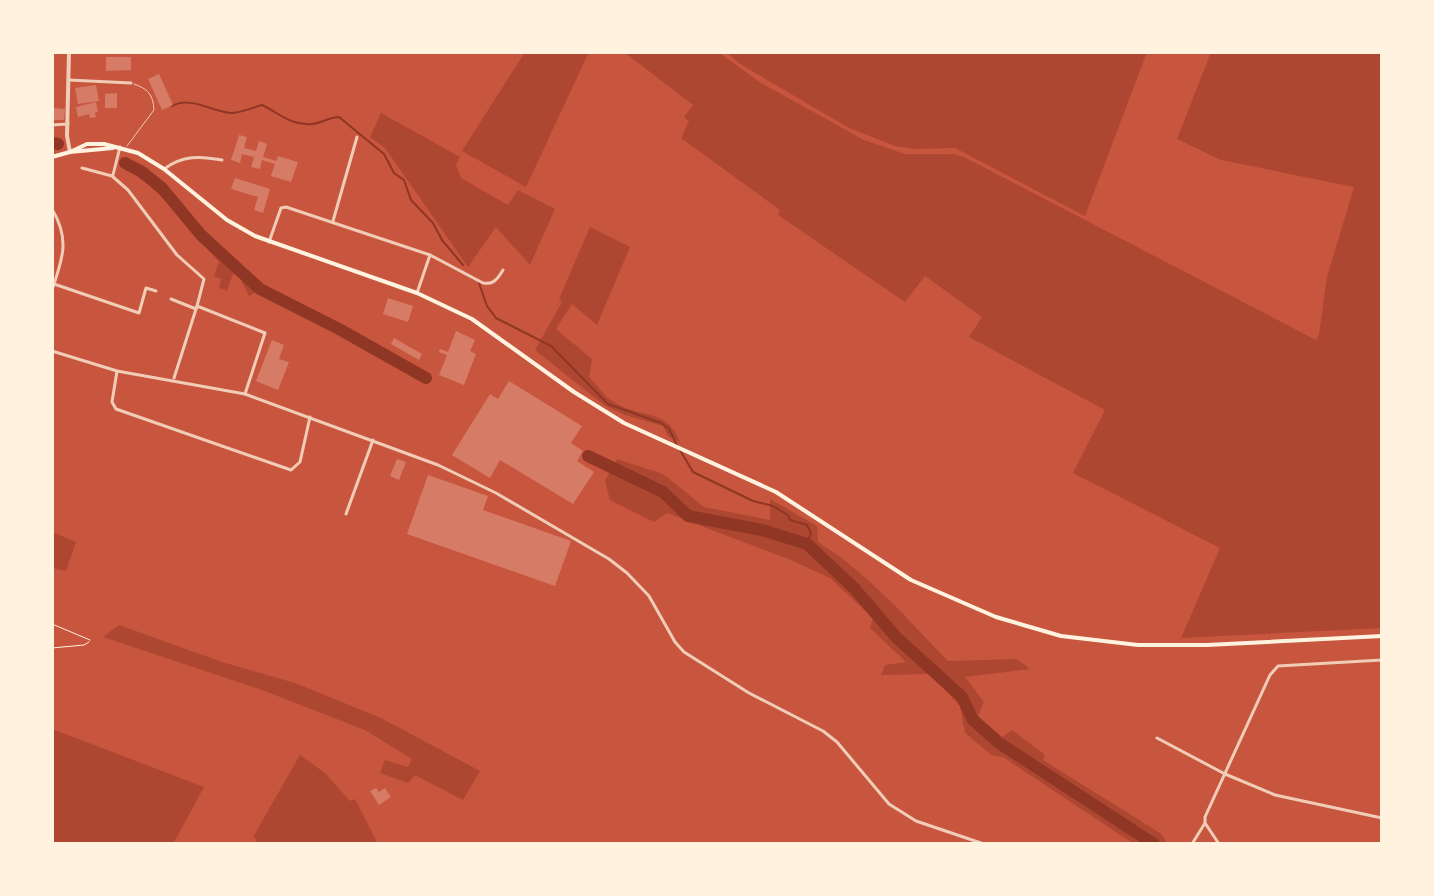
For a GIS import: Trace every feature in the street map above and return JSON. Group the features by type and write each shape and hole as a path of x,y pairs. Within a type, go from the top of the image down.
{"main road":[{"path":"52,157 87,144 126,149 164,169 227,220 269,242 417,293 483,325 603,411 786,497 911,580 964,605 1039,631 1080,639 1155,646 1382,636"}],"street":[{"path":"69,52 70,152"},
{"path":"69,80 131,83"},
{"path":"52,125 68,124"},
{"path":"333,221 357,137"},
{"path":"112,176 120,147"},
{"path":"164,169 171,163 196,155 222,160"},
{"path":"82,168 112,176 145,209 177,255 204,279 173,380"},
{"path":"269,242 281,208 286,207 430,255 488,284 497,279 503,270"},
{"path":"52,209 65,235 52,290"},
{"path":"417,293 430,255"},
{"path":"54,284 139,313 146,288 156,291"},
{"path":"171,299 265,333 245,394"},
{"path":"52,351 117,371 245,394 438,465 496,493 609,559 641,586 684,652 738,687 823,731 837,742 877,792 900,812 939,830 984,844"},
{"path":"117,371 112,402 116,409 291,470 300,462 310,417"},
{"path":"346,514 373,440"},
{"path":"1192,844 1205,823 1208,810 1270,675 1278,666 1382,660"},
{"path":"1157,738 1225,774 1275,795 1382,818"},
{"path":"1205,823 1219,844"}],"lane":[{"path":"126,149 128,142 154,110 148,90 131,83"}],"path":[{"path":"52,624 90,640 84,645 52,648"}],"shaded area":[{"path":"525,52 588,54 526,187 462,151"},
{"path":"624,52 718,52 761,83 864,140 905,154 954,154 966,158 1316,340 1327,277 1354,187 1221,160 1177,139 1211,52 1382,52 1382,628 1181,638 1220,548 1073,473 1105,410 969,337 982,317 925,276 905,302 778,215 780,210 681,138 689,121 684,117 693,105"},
{"path":"726,52 1147,52 1085,216 955,148 895,146 849,128 740,64"},
{"path":"381,113 460,157 456,165 461,178 508,205 518,190 555,209 530,265 496,227 468,267 385,148 370,137"},
{"path":"139,172 161,190 200,236 258,291 249,296 239,276 233,274 227,291 219,288 221,279 214,276 219,262 170,206 137,176"},
{"path":"590,227 630,247 597,325 572,304 556,329 592,359 589,377 609,399 622,407 660,418 674,431 680,442 668,436 663,426 604,405 535,350 562,302 559,299"},
{"path":"617,459 663,474 704,507 770,520 770,499 817,526 818,542 871,583 948,661 1017,659 1030,669 965,677 984,702 978,716 1002,737 1012,730 1045,755 1043,760 1160,833 1168,844 1134,844 1003,757 991,755 965,733 960,706 930,674 881,675 885,665 906,662 870,628 873,618 830,578 667,513 654,522 610,500 605,481"},
{"path":"52,532 76,542 66,571 52,568"},
{"path":"119,625 222,662 295,683 381,718 480,771 463,800 415,775 408,783 380,773 385,760 408,767 412,759 365,730 262,690 103,637"},
{"path":"52,729 204,787 173,844 52,844"},
{"path":"300,755 325,773 350,801 355,799 378,844 255,844 257,839 253,837"}],"building":[{"path":"106,57 131,57 131,70 106,71"},
{"path":"159,74 173,105 162,110 148,79"},
{"path":"96,85 99,101 78,104 75,88"},
{"path":"117,93 117,108 105,108 105,94"},
{"path":"96,102 96,117 90,118 89,114 78,117 76,107"},
{"path":"52,108 65,109 64,120 52,120"},
{"path":"239,135 247,137 244,148 256,151 259,141 267,144 263,157 276,161 278,156 298,162 291,182 271,176 275,164 262,160 260,169 251,167 254,157 242,154 240,163 231,160"},
{"path":"235,178 270,189 263,213 254,210 258,197 231,189"},
{"path":"388,298 413,306 408,322 383,314"},
{"path":"456,331 475,340 470,351 476,354 464,385 439,375 447,355 439,352 440,349 448,352"},
{"path":"394,338 422,354 419,360 391,344"},
{"path":"272,340 284,345 279,359 289,362 278,390 256,381"},
{"path":"509,381 582,426 571,443 583,451 577,461 594,472 573,504 500,460 490,478 452,455 490,394 498,399"},
{"path":"397,459 406,462 399,480 390,476"},
{"path":"428,475 488,496 483,510 571,541 555,586 407,534"},
{"path":"376,788 379,792 385,788 391,797 379,805 370,791"}],"waterway":[{"path":"172,106 193,103 230,113 262,105 291,121 305,124 339,117 384,154 394,173 404,180 411,200 433,223 442,240 463,265"},
{"path":"52,143 58,144"},
{"path":"125,163 162,188 201,235 260,289 426,378"},
{"path":"479,283 487,306 496,318 551,346 608,404 661,423 669,429 677,445"},
{"path":"680,450 693,472 753,501 773,506 788,515 790,520 807,525 811,533 807,544"},
{"path":"588,456 663,492 688,516 762,530 807,544 854,588 896,637 962,697 973,720 999,743 1154,844"}]}
